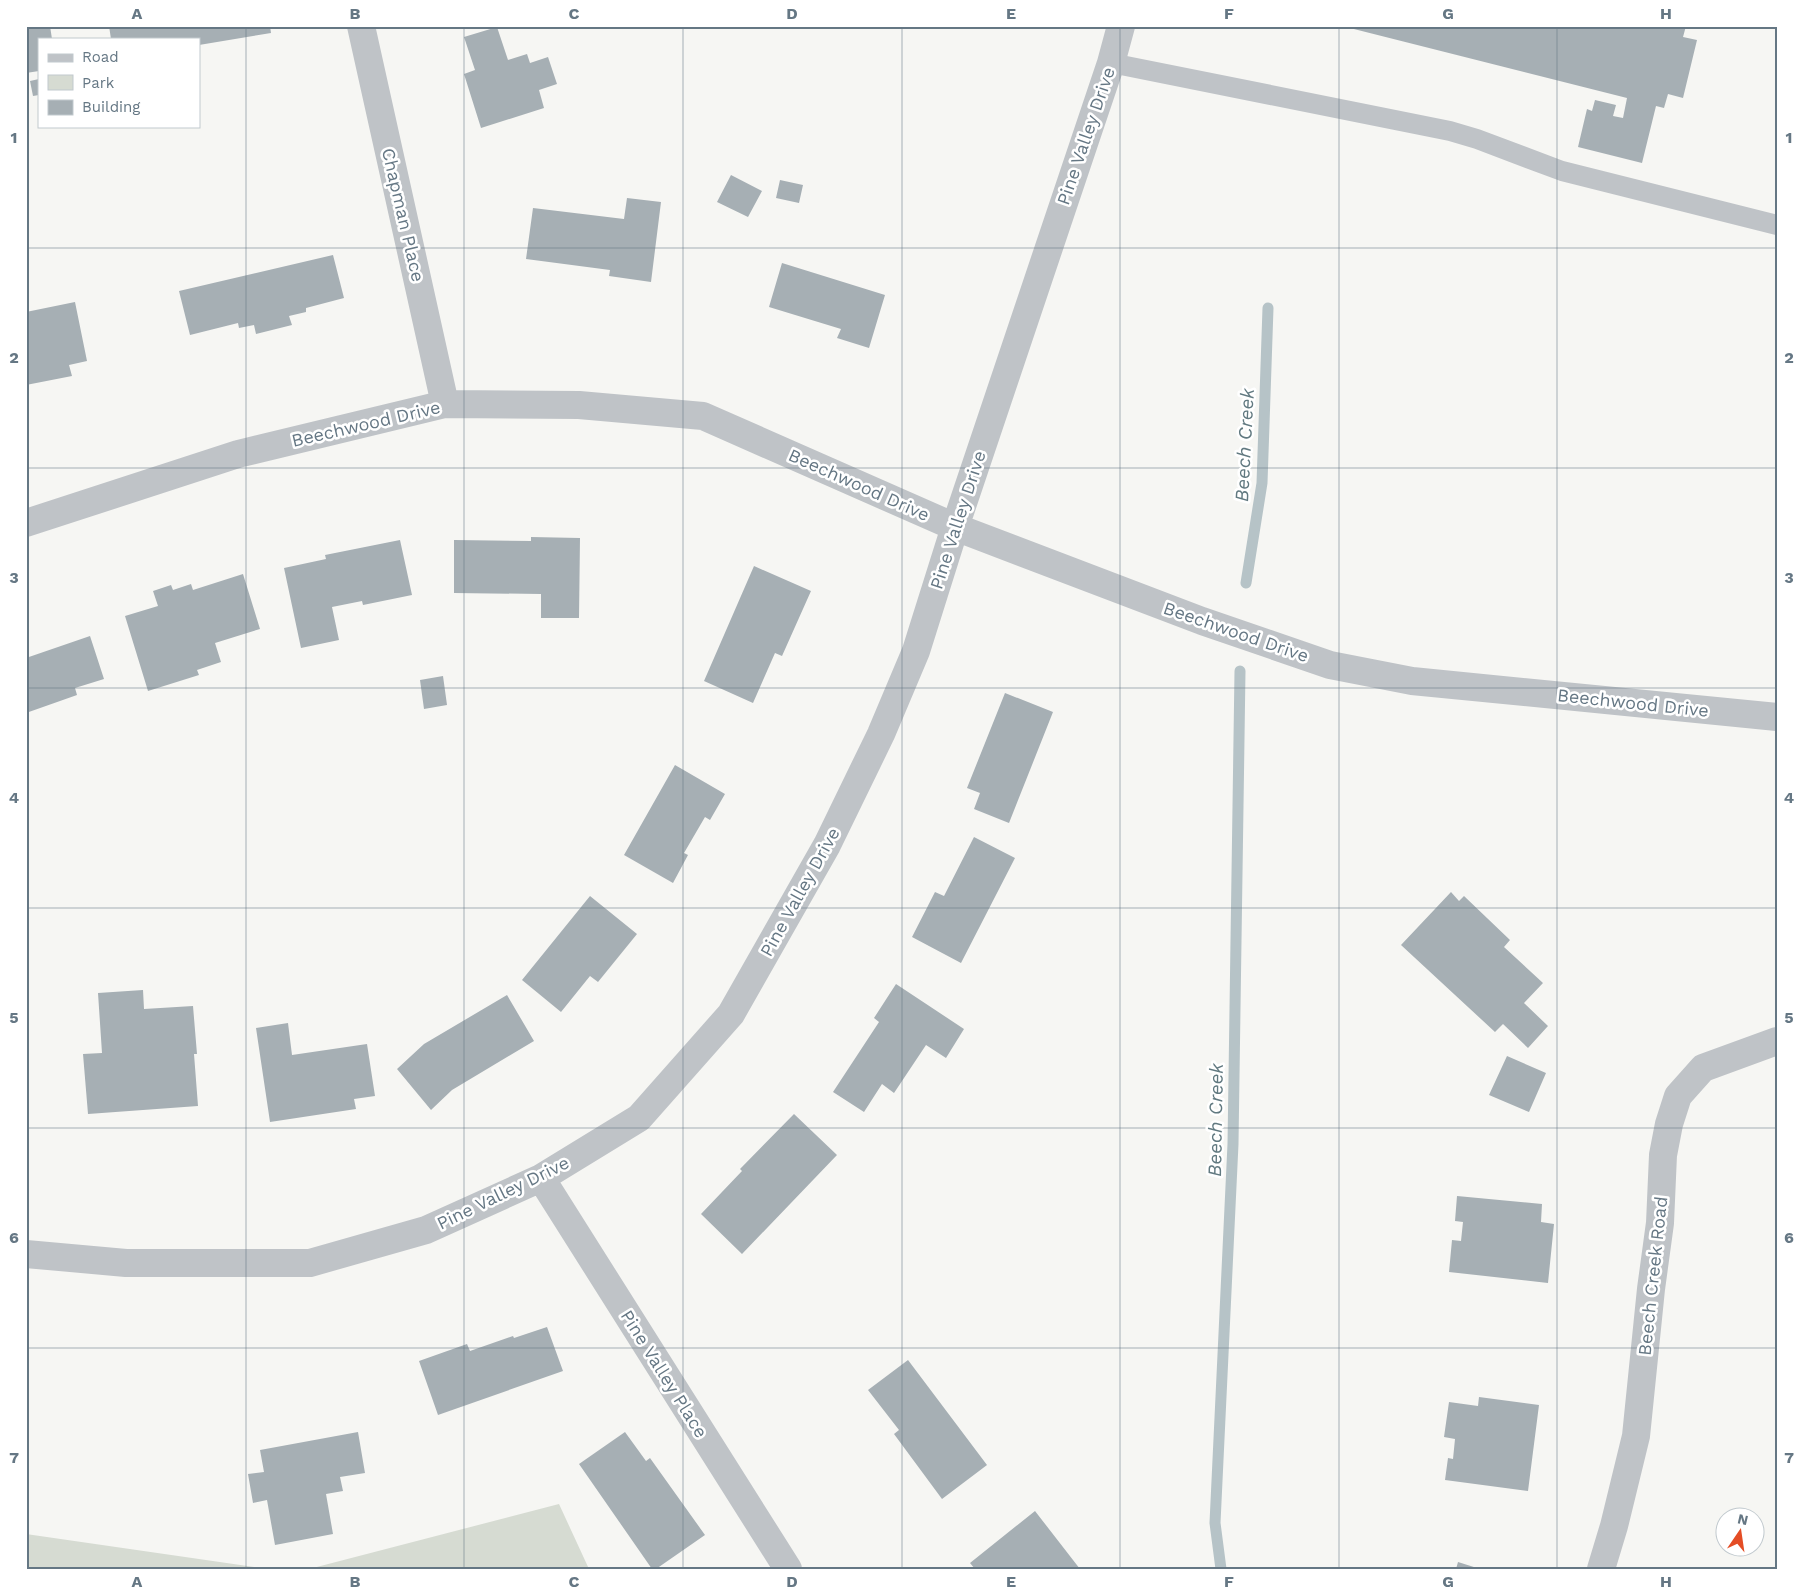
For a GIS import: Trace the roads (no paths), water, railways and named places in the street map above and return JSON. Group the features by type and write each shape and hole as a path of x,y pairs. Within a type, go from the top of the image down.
{"street":[{"name":"Chapman Place","path":"361,26 445,404"},
{"name":"Pine Valley Drive","path":"26,1254 126,1263 310,1263 426,1230 541,1178 639,1118 731,1014 827,845 881,734 916,651 954,527 1111,63 1121,26"},
{"name":"Beechwood Drive","path":"26,524 238,454 445,404 579,405 703,416 954,527 1202,621 1330,665 1412,681 1777,717"},
{"name":"Beech Creek Road","path":"1601,1569 1614,1526 1636,1436 1651,1289 1660,1223 1663,1155 1669,1124 1678,1096 1704,1068 1777,1041"},
{"name":"Pine Valley Place","path":"541,1178 788,1569"}],"lane":[{"path":"1111,63 1450,131 1477,139 1562,171 1777,225"}],"waterway":[{"name":"Beech Creek","path":"1246,583 1262,483 1268,308"},
{"name":"Beech Creek","path":"1221,1569 1215,1523 1233,1144 1240,671"}]}
